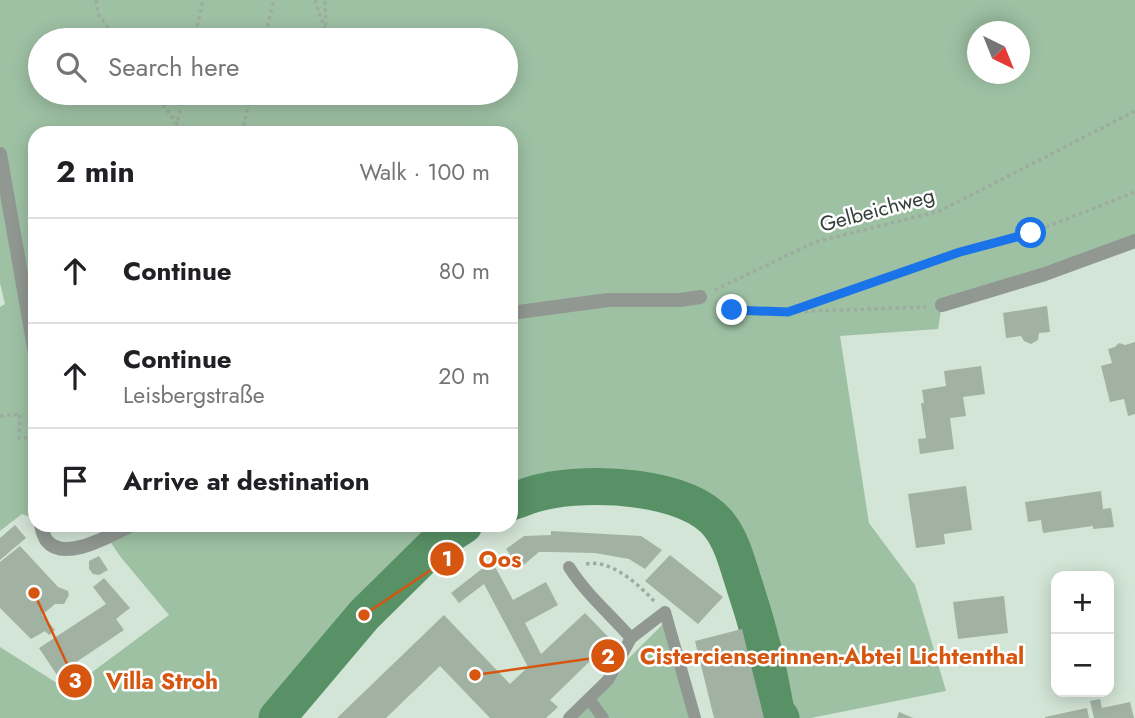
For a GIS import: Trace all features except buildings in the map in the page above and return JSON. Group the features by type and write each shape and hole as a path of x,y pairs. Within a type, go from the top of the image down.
{"street":[{"path":"0,154 28,314"},
{"path":"942,305 1045,274 1135,241"},
{"path":"518,312 608,300 680,300 700,297"},
{"path":"44,532 47,541 58,549 76,549 116,532"}],"lane":[{"path":"569,567 583,589 631,638"},
{"path":"569,718 608,680 631,638 665,612 695,718"},
{"path":"589,699 603,718"}],"path":[{"path":"96,0 98,14 108,28"},
{"path":"197,28 203,0"},
{"path":"267,28 274,0"},
{"path":"316,0 324,28"},
{"path":"324,0 326,28"},
{"path":"164,105 177,124 181,105"},
{"path":"244,126 248,105"},
{"name":"Gelbeichweg","path":"700,297 815,242 940,211 1135,111"},
{"path":"788,312 960,252 1031,233 1135,192"},
{"path":"732,310 890,310 942,305"},
{"path":"0,416 20,414 19,438 28,437"},
{"path":"569,567 595,562 613,569 644,591 665,612"}],"green space":[{"path":"0,0 1135,0 1135,241 942,305 938,329 840,336 869,523 915,585 946,691 811,718 771,718 733,567 715,531 691,510 641,497 551,497 518,508 518,126 28,126 28,516 22,514 0,531 0,307 5,304 0,283"},
{"path":"104,532 469,532 444,547 314,684 286,718 0,718 0,647 68,690 169,615 119,555"},
{"path":"664,623 691,718 569,718"}],"waterway":[{"path":"518,500 562,489 610,487 662,494 686,501 705,512 720,526 734,552 758,629 776,711 781,718"},
{"path":"277,718 364,615 438,542 453,532"}],"place":[{"name":"Villa Stroh","path":"34,593"},
{"name":"Oos","path":"364,615"},
{"name":"Cistercienserinnen-Abtei Lichtenthal","path":"475,675"}],"route":[{"path":"732,310 788,312 960,252 1031,233"}]}
